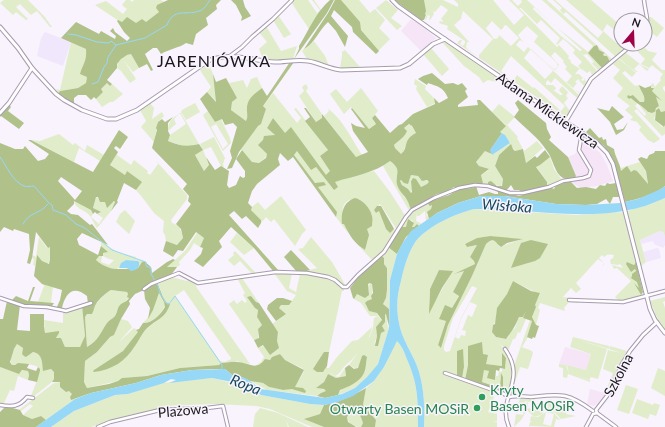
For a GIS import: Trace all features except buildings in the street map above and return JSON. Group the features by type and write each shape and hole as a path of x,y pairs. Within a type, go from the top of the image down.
{"street":[{"path":"230,56 242,47 292,0"},
{"name":"Adama Mickiewicza","path":"392,0 398,6 445,39 583,132 606,151 613,164 617,177 651,310 665,333"},
{"path":"644,0 647,12"},
{"path":"0,26 32,68 56,94 73,106 102,118 116,119 137,110 208,61 219,57 230,56 276,62 306,61 333,70 395,69 409,64 433,44 445,39"},
{"path":"566,121 591,79 623,52"},
{"path":"0,113 9,103 32,68"},
{"path":"144,290 156,282 177,273 187,276 199,283 276,272 323,275 333,278 343,287 347,287 384,252 412,210 434,198 459,188 475,185 488,186 510,193 523,193 549,187 563,180 584,178 589,176 590,170 579,150 583,132"},
{"path":"569,300 622,302 665,291"},
{"path":"0,298 24,306 47,307 62,310 91,303"},
{"name":"Szkolna","path":"586,427 610,392 622,364 630,351 643,334 657,322"},
{"path":"505,349 512,361 515,376 507,401 506,416 509,427"},
{"path":"445,373 509,397 530,397 548,394 577,400 616,427"},
{"path":"0,406 16,406 23,402 27,397 33,398"},
{"name":"Plażowa","path":"98,427 117,420 160,410 223,406 228,427"}],"shaded area":[{"path":"411,19 436,38 421,51 401,31"},
{"path":"45,32 71,42 63,66 37,56 41,38"},
{"path":"583,136 601,154 613,181 597,186 581,188 570,182 569,179 575,178 576,176 568,157 575,154 579,149"},
{"path":"660,231 663,232 665,236 665,245 663,248 654,244 653,241 641,244 640,240"},
{"path":"657,248 659,249 661,258 646,262 643,252"},
{"path":"565,347 591,354 586,370 559,364"},
{"path":"590,389 604,393 605,395 596,405 593,406 587,404"}],"green space":[{"path":"4,0 28,0 44,16 52,27 50,27 37,11 31,15 20,4 16,7 28,19 26,20 16,12 13,15 0,3"},
{"path":"126,0 130,0 132,2 134,0 161,0 164,2 156,8 159,12 146,22 136,23 122,23 95,5 106,1 123,14 127,9 122,5"},
{"path":"168,0 221,0 216,5 217,9 206,18 208,25 196,34 193,45 186,43 161,54 157,48 153,48 145,54 153,70 151,71 147,64 139,68 131,54 121,59 117,64 117,68 107,80 112,84 110,86 107,83 101,89 103,92 96,99 94,97 91,100 86,95 78,95 74,98 74,104 66,99 65,100 58,93 60,91 78,88 86,83 87,77 80,74 85,60 86,49 61,38 76,22 99,34 101,31 115,39 116,36 110,31 113,28 115,32 127,41 130,38 124,32 117,21 118,20 122,22 127,17 136,23 142,19 146,22 159,12 156,8 157,5"},
{"path":"231,0 243,0 245,7 251,16 241,21 242,17 236,5"},
{"path":"293,0 308,0 317,13 320,10 312,0 314,0 321,10 309,29 291,2"},
{"path":"330,0 334,0 327,13 294,59 299,46 313,22"},
{"path":"335,0 341,0 360,22 361,30 379,51 376,54 353,32 352,27 334,10 331,16 348,36 345,47 336,31 328,22 311,43 304,49"},
{"path":"341,0 359,0 370,13 375,9 385,20 379,28 390,39 378,51 361,30"},
{"path":"386,0 398,10 391,18 402,26 397,30 376,8"},
{"path":"394,0 424,0 426,15 424,20 421,20"},
{"path":"424,0 443,0 458,7 458,4 454,0 493,0 514,25 524,15 509,0 512,0 518,6 522,2 521,0 527,0 549,21 534,7 533,9 561,36 580,51 582,50 557,27 588,52 593,46 542,0 547,0 613,60 609,63 607,56 604,56 603,54 605,53 599,50 596,45 594,46 588,53 602,68 598,70 590,61 592,63 594,62 587,54 583,55 563,39 557,45 556,44 560,38 541,20 537,24 521,8 519,8 557,47 559,45 569,56 568,58 572,62 570,61 571,63 580,68 575,74 579,74 583,78 581,80 583,81 584,78 586,82 588,80 580,94 575,89 580,93 584,86 578,79 573,88 565,81 567,82 572,76 565,69 567,67 563,62 564,61 555,52 551,56 559,65 555,70 558,73 554,70 558,66 556,62 534,42 538,36 527,26 518,35 523,42 520,40 516,45 524,52 528,47 531,49 524,58 545,79 553,71 545,63 579,95 577,98 555,78 551,83 548,80 546,82 546,85 553,85 556,88 553,90 560,95 563,95 559,90 562,86 568,92 566,96 568,98 564,103 570,111 566,117 510,79 514,80 517,75 533,88 534,87 561,111 565,106 511,56 501,71 509,78 479,58 479,55 493,39 463,11 462,18 454,25 469,42 467,42 466,48 478,57 457,43 462,40 460,44 463,46 465,41 447,29 448,26 439,23 440,21 443,22 441,19 448,10 441,5 435,12 433,11 434,14 430,20 430,16 428,15 426,20 425,19 427,15 425,14","holes":["492,21 501,30 504,27 503,25 506,25 519,38 511,46 499,35 498,38 494,39 485,27 486,28"]},
{"path":"553,0 555,0 598,38 603,32 566,0 591,0 613,19 613,29 607,24 603,31 613,40 613,52 622,52 616,57 566,12 563,14 560,10 562,8"},
{"path":"278,15 291,34 284,38 273,20"},
{"path":"653,19 664,28 657,37 653,34"},
{"path":"266,26 281,51 297,46 293,59 263,59 259,49 267,42 259,32"},
{"path":"314,41 325,56 329,66 307,59 302,51"},
{"path":"445,41 499,78 496,82 488,80 483,83 479,77 464,66 443,43"},
{"path":"71,42 86,49 87,60 82,67 87,77 86,83 78,88 60,91 58,93 56,92 57,89 60,90"},
{"path":"567,42 583,55 597,71 592,75 590,71 587,73 578,66 582,62 573,53 575,50"},
{"path":"440,43 431,48 449,69 442,76 423,54 434,45"},
{"path":"597,45 599,50 605,53 603,54 604,56 607,56 610,62 602,68 588,53 594,46"},
{"path":"345,50 360,67 340,68 342,52"},
{"path":"625,52 641,65 649,69 647,71 639,64 634,69 638,72 636,72 619,58"},
{"path":"638,52 657,53 652,60 662,70 665,70 665,86 663,89 665,92 665,111 661,112 660,108 657,109 654,119 662,127 665,125 665,134 662,136 637,109 634,111 660,139 654,143 648,140 639,130 641,127 637,122 630,120 633,117 625,110 630,106 617,96 623,88 613,78 620,70 613,64 602,71 619,59 636,73 632,77 625,71 622,73 635,86 639,85 644,97 644,102 640,102 633,95 628,95 627,97 629,99 631,97 637,104 635,106 645,116 646,114 639,105 649,113 655,111 659,106 656,97 661,100 652,91 654,87 651,88 650,86 653,83 655,87 661,80 660,78 663,74 652,65 649,68 641,64 645,59"},
{"path":"131,54 139,68 133,72 124,61 136,79 130,83 117,68 121,59"},
{"path":"290,62 294,62 263,106 266,109 261,124 239,152 232,168 227,169 232,158 230,151 237,127 233,123 225,125 222,119 215,122 200,99 207,92 216,102 213,74 216,82 226,78 237,98 232,102 231,110 246,121 249,100 262,88 267,96"},
{"path":"209,64 213,74 217,102 207,92 211,87 200,70"},
{"path":"432,73 445,84 453,83 458,85 462,83 467,89 465,91 468,97 458,105 458,107 478,105 477,100 480,100 506,126 500,132 502,133 491,149 492,154 485,151 476,162 479,166 489,169 481,175 482,184 456,189 454,187 445,193 437,194 411,209 398,187 397,170 394,164 390,161 371,171 335,182 338,187 334,190 316,167 311,170 297,151 294,155 315,183 324,182 326,185 318,187 337,212 336,217 293,157 288,161 280,153 278,159 280,165 257,184 252,191 248,203 252,207 251,210 261,220 258,228 246,216 242,219 234,211 229,215 279,271 273,271 254,248 231,227 219,241 222,247 203,267 194,261 201,254 203,248 200,247 204,238 196,232 183,251 178,250 173,257 163,251 166,241 177,245 183,238 181,229 176,224 191,204 188,201 189,196 183,189 187,184 152,148 158,122 162,119 165,122 173,117 168,123 168,131 170,135 168,141 184,146 199,144 203,150 195,155 204,171 209,165 206,157 215,170 221,166 229,171 227,185 229,188 236,185 240,176 243,178 245,177 245,171 236,159 242,150 252,162 259,163 266,158 267,154 258,145 263,140 264,136 275,135 267,128 273,118 285,133 291,127 326,175 330,171 320,156 328,150 305,121 310,117 304,108 306,108 316,122 322,118 322,114 356,157 368,152 353,131 351,123 365,128 351,109 352,108 369,129 376,124 372,118 375,115 390,133 413,114 435,104 434,98 439,103 448,98 440,88 428,83 427,85 418,79","holes":["409,124 416,133 409,138 405,149 401,154 394,145 407,131 404,128","411,175 418,176 422,181 427,180 429,182 421,187 416,179 413,178 411,181 411,193 402,185 400,181 401,180 408,184"]},
{"path":"257,77 262,88 249,100 246,121 231,110 232,102 236,98 229,83 243,80 247,88 251,79"},
{"path":"415,79 426,86 425,89 434,98 435,103 427,107 416,89 417,86 414,84"},
{"path":"107,83 110,86 112,84 123,94 113,102 110,102 102,107 96,99 103,92 101,89"},
{"path":"306,84 308,88 306,91 322,114 322,118 316,122 299,96 304,91 302,87"},
{"path":"639,85 645,88 651,86 651,88 654,88 652,91 662,101 656,97 659,106 655,111 659,108 661,112 665,111 664,127 655,120 656,111 652,113 648,112 631,98 629,99 627,97 628,95 633,95 640,102 644,102 644,97"},
{"path":"361,88 378,111 372,118 376,124 369,129 351,107 344,114 330,94 336,89 347,102"},
{"path":"273,93 297,123 301,118 294,109 296,108 328,150 320,156 331,171 326,176 291,128 285,134 273,118 267,128 275,135 261,148 267,154 265,158 259,163 252,162 241,149 258,125 261,124 266,109 263,106"},
{"path":"518,100 546,123 551,137 549,140 568,157 576,176 575,178 566,179 560,176 549,154 536,137 514,117 519,110 515,103"},
{"path":"150,103 154,108 152,119 162,112 164,116 158,122 154,142 141,127 146,121 140,110"},
{"path":"195,103 200,112 186,120 181,112 182,110"},
{"path":"499,104 515,117 507,125 518,137 517,138 523,149 516,151 512,147 499,155 495,166 503,179 501,187 495,184 488,186 482,184 481,175 489,170 479,166 476,162 485,151 487,150 492,155 510,143 503,133 500,132 506,125 492,112"},
{"path":"9,105 11,107 8,111 24,123 19,129 1,116 0,117"},
{"path":"612,106 624,117 614,124 617,130 623,129 628,122 624,130 616,135 610,122 597,108 609,111"},
{"path":"328,109 343,124 362,155 356,157 324,116 329,111"},
{"path":"208,111 215,122 221,119 231,143 223,151 203,115","holes":["216,124 228,144 223,149 211,127"]},
{"path":"180,113 199,144 187,147 168,141 170,135 186,124"},
{"path":"179,114 174,119 176,124 168,131 170,122"},
{"path":"410,124 416,133 401,154 394,145 403,136 404,128"},
{"path":"590,128 599,138 602,137 603,140 606,139 607,145 614,149 621,171 627,166 631,172 634,170 637,171 648,184 646,171 638,159 641,157 647,159 649,155 655,151 665,151 665,186 651,194 625,202 613,159 604,146 586,132"},
{"path":"119,130 128,137 120,149 116,146 114,148 118,152 110,165 125,175 127,171 142,182 136,190 124,183 117,201 118,202 111,211 115,202 114,201 107,208 105,202 100,202 98,197 96,197 93,208 101,212 97,214 95,212 93,214 91,210 74,201 74,204 67,211 71,214 78,215 90,225 92,224 108,245 82,233 77,239 79,245 98,255 101,246 108,252 103,253 103,256 99,256 96,260 111,268 138,268 144,261 151,267 152,273 173,259 175,260 167,267 177,267 171,275 157,282 165,302 170,304 168,310 162,317 150,325 123,360 113,367 94,372 94,370 123,351 138,332 136,330 139,329 143,323 150,322 156,318 165,307 159,293 148,319 150,308 145,299 144,290 135,294 129,301 130,304 114,335 110,337 97,352 85,361 84,382 87,388 109,384 122,378 147,376 180,368 219,365 221,363 233,362 241,362 255,366 262,363 265,359 270,360 272,357 280,354 285,360 304,370 295,387 303,388 306,391 305,393 292,389 283,390 269,387 263,383 250,381 242,377 232,375 225,369 213,369 192,370 161,375 136,383 91,393 71,400 70,397 72,394 69,391 66,392 60,387 60,382 52,382 54,379 54,372 51,369 43,371 39,355 33,352 26,357 24,356 22,354 23,348 17,344 10,362 12,365 18,363 29,364 27,368 36,371 38,367 40,371 37,382 28,380 28,371 22,370 19,374 0,367 0,319 3,319 7,301 20,305 17,330 30,331 30,314 44,314 45,333 59,331 56,338 61,338 65,347 80,347 85,336 82,306 88,304 87,296 82,292 74,291 70,292 65,299 62,308 56,309 62,290 42,284 34,276 37,255 42,261 49,264 50,247 48,248 36,232 30,264 27,263 30,250 29,234 14,229 13,231 4,227 0,232 0,143 15,149 23,149 25,146 38,161 45,159 49,154 28,140 31,140 93,172","holes":["61,177 82,191 75,200 58,181","111,290 127,292 127,297 129,298 118,307 115,317 107,323 97,339 87,347 85,317 87,314 92,314 97,302"]},
{"path":"59,134 73,145 75,143 85,151 87,145 104,155 100,161 79,148 74,162 31,140 40,141"},
{"path":"214,137 225,158 223,164 224,168 221,166 211,147 203,150 200,144"},
{"path":"537,141 543,148 526,163 524,151"},
{"path":"511,144 515,151 523,149 526,163 535,156 537,158 545,150 550,157 536,167 547,182 547,186 523,193 519,190 514,190 511,185 506,191 488,186 488,182 491,181 497,186 502,186 503,179 495,166 499,155"},
{"path":"203,150 209,165 204,171 195,155"},
{"path":"297,151 316,167 334,190 334,182 374,171 390,192 406,217 397,230 381,205 379,204 379,206 374,210 376,213 379,211 386,229 394,229 396,231 384,251 373,261 358,245 365,250 368,239 367,229 372,214 359,199 349,200 345,203 343,206 343,215 348,233 336,217 336,212 294,155"},
{"path":"118,152 117,155 131,165 134,160 148,171 147,173 150,175 158,164 156,161 187,195 187,199 171,220 172,223 177,225 180,229 183,238 177,245 166,241 163,232 164,221 154,213 136,190 141,182 127,171 125,175 110,165"},
{"path":"550,157 554,169 562,180 547,186 547,182 536,166 540,165"},
{"path":"390,161 396,165 398,173 396,179 404,197 412,209 437,194 445,193 410,212 383,166"},
{"path":"640,162 646,171 648,185 637,171 632,172 625,169 621,172 621,168"},
{"path":"411,175 418,176 420,179 430,182 421,187 417,181 411,179 411,193 400,181 409,181"},
{"path":"570,181 577,188 586,187 596,189 600,185 605,186 607,183 616,183 620,197 613,197 610,204 606,199 597,204 586,205 556,204 505,196 481,196 458,203 437,213 429,219 427,212 431,209 432,205 430,206 428,204 429,201 449,195 459,189 473,188 476,186 479,195 489,192 498,194 498,192 493,189 519,196 550,187 554,189 556,185"},
{"path":"281,196 306,230 295,246 274,219 271,222 266,217 261,223 261,220 251,210 252,207 258,202 265,210"},
{"path":"96,197 105,202 115,202 111,211 97,228 90,216 76,206 74,200 91,210 93,214 91,217 99,224 103,218 97,214 101,213 93,208"},
{"path":"355,198 366,205 370,210 372,217 372,226 367,229 369,235 365,250 355,242 344,224 342,224 342,216 345,205"},
{"path":"665,198 665,236 663,232 660,231 640,240 646,262 641,266 627,211"},
{"path":"429,201 428,204 432,205 431,209 426,214 429,219 426,221 425,211 419,216 417,216 417,212 416,221 422,224 419,226 417,224 412,227 413,221 411,220 406,227 401,227 412,211"},
{"path":"377,206 381,206 394,229 390,233 386,229 379,211 376,213 374,210"},
{"path":"474,209 578,215 624,212 636,262 634,265 627,262 636,271 635,273 640,288 635,285 641,295 643,292 644,294 625,301 619,301 615,297 631,281 617,268 614,269 612,265 623,268 620,264 611,264 610,260 614,255 610,254 604,257 602,255 599,258 604,263 598,259 576,283 581,289 576,293 571,288 563,297 572,298 567,300 579,301 579,303 569,302 564,308 565,311 540,303 538,308 540,310 536,325 532,317 536,307 534,305 540,294 536,292 523,317 526,319 520,333 518,332 515,339 513,339 508,351 499,343 512,363 514,372 509,393 502,393 503,383 500,376 501,388 482,382 484,370 489,371 495,380 499,371 502,372 502,369 505,369 506,358 502,354 502,366 486,364 483,354 468,347 468,365 465,380 462,378 464,367 457,351 457,376 451,373 450,374 467,383 492,391 494,395 493,404 494,402 497,403 497,413 492,411 493,406 491,405 488,412 497,414 497,421 493,422 497,422 497,427 424,427 424,401 422,384 414,359 400,328 397,307 399,291 403,271 416,241 427,230 450,217","holes":["490,236 522,239 500,247 497,242 494,241 490,241 486,244 448,325 441,348 438,345 446,321 440,318 445,306 452,308 459,295 453,292 464,271 455,274 475,264 470,257 477,245 467,247 465,244 477,238","439,270 452,272 436,300 429,304 430,289","513,281 535,292 523,317 519,317 515,328 509,333 508,337 505,339 496,337 492,331 493,325 496,321 497,309 507,294","472,286 477,288 461,318 450,351 446,352 444,350 453,318","470,302 477,305 472,317 468,315 462,330 466,331 465,336 461,335 459,339 455,337 461,319"]},
{"path":"125,210 135,221 129,234 116,222 120,214"},
{"path":"408,219 414,223 412,227 417,224 419,226 406,237 397,254 388,247 401,227 406,227"},
{"path":"197,233 204,238 200,247 194,243 179,262 180,265 177,267 167,267 185,251"},
{"path":"237,233 254,248 244,255 230,242"},
{"path":"490,236 523,239 507,243 501,247 493,240 486,244 448,325 441,348 438,345 446,321 439,319 445,305 452,308 459,296 453,292 464,271 454,274 475,264 470,257 477,245 467,247 465,244 477,238"},
{"path":"39,237 47,248 50,247 51,251 48,264 37,256 35,266 33,265 34,259 32,258 32,255 36,257"},
{"path":"311,237 332,262 346,286 343,286 334,278 303,272 317,268 298,249 303,248"},
{"path":"531,240 548,244 540,258 535,261 511,268 521,243"},
{"path":"101,242 118,252 144,261 139,266 138,261 126,260 117,269 105,267 96,260 99,255 102,256 101,262 109,265 114,260 103,256 103,253 107,252 101,246"},
{"path":"388,247 397,254 390,280 389,309 383,304 386,298 387,290 387,268 384,264 384,258 382,256"},
{"path":"291,250 310,270 297,272 284,257"},
{"path":"235,251 256,274 252,274 240,261 234,266 228,260 234,255 233,253"},
{"path":"382,256 384,258 384,264 387,268 387,290 386,298 383,304 389,309 389,326 386,314 385,322 382,326 385,331 381,333 378,346 375,346 377,336 376,327 382,320 377,313 369,311 365,303 372,299 372,284 368,284 369,295 365,298 357,294 354,299 350,288 359,276"},
{"path":"627,262 634,265 636,262 643,292 641,295 634,283 639,288 637,282 631,278 632,274 636,271 635,269 631,272 626,264"},
{"path":"439,270 453,271 442,288 429,314 430,289"},
{"path":"274,273 292,273 289,288 296,292 300,274 329,278 344,289 344,291 342,291 329,352 324,352 323,372 327,366 327,368 329,368 352,341 358,340 372,327 371,333 365,344 339,373 335,376 329,372 334,376 339,377 345,368 346,376 336,378 328,374 324,382 317,388 326,390 326,392 317,396 267,390 250,381 263,383 269,387 283,390 295,388 304,370 285,360 280,354 258,366 255,366 261,362 264,357 258,348 277,341 278,332 272,324 286,314 279,308 281,305 289,305 296,295 287,291"},
{"path":"171,277 187,281 189,278 195,283 250,364 236,361 221,363 219,365 180,368 147,376 122,378 118,381 87,388 84,382 85,361 97,352 110,337 114,335 121,319 128,321 132,327 119,342 134,328 139,332 123,351 94,370 117,363 125,358 130,354 143,332 166,313 168,309 157,281","holes":["184,290 231,358 225,362 220,361 175,296"]},
{"path":"237,278 242,278 259,303 256,302 251,296 258,310 257,317 262,325 258,329 258,339 254,340 229,304 234,300 237,304 242,300 245,303 247,301 243,295 245,293"},
{"path":"513,281 531,291 540,293 532,317 536,325 539,326 535,338 533,337 532,339 527,337 532,321 523,318 526,311 523,317 519,317 506,339 496,337 492,332 493,325 495,324 497,308 507,294"},
{"path":"370,283 372,284 372,299 365,303 368,309 377,313 378,316 370,316 361,303 354,299 357,294 360,295 369,291 368,287"},
{"path":"43,284 53,286 51,303 38,302 44,286"},
{"path":"33,287 35,287 30,301 54,303 52,306 21,305 11,301 16,296 28,301"},
{"path":"111,290 127,292 129,297 114,317 107,323 103,332 87,347 85,317 101,298"},
{"path":"159,293 165,306 156,318 150,322 143,323 151,313"},
{"path":"251,296 256,302 259,303 278,332 277,341 279,348 270,355 263,345 258,348 254,340 259,338 258,329 262,325 257,317 258,310 247,297"},
{"path":"665,297 665,301 663,302 665,308 665,330 658,320 650,301"},
{"path":"277,298 292,301 289,305 281,305 279,308 286,314 276,321 267,309 268,305"},
{"path":"82,306 85,336 80,347 65,347 61,338 56,338 59,332 45,333 44,320 63,323 63,311"},
{"path":"385,315 388,315 387,324 389,328 378,364 355,388 338,395 342,389 362,377 366,367 367,357 362,357 360,365 356,369 349,365 370,336 374,318 378,316 382,321 376,327 377,336 374,344 379,339 381,333 385,331 382,326"},
{"path":"530,320 532,321 528,337 522,347 532,351 533,353 528,369 520,367 515,382 514,366"},
{"path":"573,337 609,346 609,349 576,339 607,349 598,379 591,377 589,380 590,382 568,374 567,378 563,377 563,368 559,367 559,364 566,365 569,374 567,365 586,370 591,354 570,347"},
{"path":"397,340 410,367 415,383 418,427 375,427 376,420 363,405 366,388 374,381 384,367"},
{"path":"482,342 483,354 488,355 486,364 502,366 502,353 506,358 505,369 500,368 499,371 496,370 495,380 487,378 489,371 484,370 482,382 500,388 501,373 503,377 503,387 508,390 506,392 465,380 468,365 468,346"},
{"path":"17,344 23,348 22,354 28,355 33,352 39,355 43,371 51,369 55,372 52,382 33,397 31,396 40,369 34,365 12,365 11,357"},
{"path":"610,346 627,351 619,365 609,389 607,388 613,373 603,369 608,350 621,353 609,349"},
{"path":"463,349 464,367 462,378 457,376 457,351"},
{"path":"324,352 329,352 327,366 323,372 317,372 313,369"},
{"path":"364,355 367,357 366,367 364,373 357,382 340,390 338,395 325,398 317,396 326,391 324,389 316,388 324,382 328,374 336,378 346,376 345,368 349,365 354,369 358,368 362,356"},
{"path":"0,367 17,373 24,370 28,371 29,375 28,380 18,376 14,391 10,390 3,405 0,405"},
{"path":"658,368 665,371 665,396 651,388"},
{"path":"212,378 233,383 261,395 310,404 324,405 320,414 305,419 324,427 312,427 270,409 256,406 214,404 163,406 158,408 221,405 208,408 171,408 125,417 137,413 91,427 51,427 74,411 115,395 128,394 162,383"},
{"path":"60,382 60,387 71,392 75,399 46,420 41,416 32,419 23,415 33,406 30,404 21,411 19,410 54,383"},
{"path":"626,385 638,389 629,414 617,410"},
{"path":"366,388 363,405 376,420 375,427 361,427 363,423 358,413 352,410 347,417 348,422 356,427 324,427 304,419 320,414 324,405 356,394"},
{"path":"520,399 535,399 534,403 525,401 525,406 518,404"},
{"path":"551,399 550,404 567,408 566,414 576,416 561,419 548,405 549,400"},
{"path":"637,399 653,405 654,403 660,405 656,416 650,414 648,419 632,413"},
{"path":"528,402 527,408 544,412 541,415 534,417 527,410 526,403"},
{"path":"525,406 527,410 521,420 514,427 516,414 523,415"},
{"path":"548,406 560,420 556,419 554,427 529,427 530,422 532,421 530,421 531,416 538,417 546,412","holes":["546,412 554,414 551,426 543,424"]},
{"path":"9,407 20,410 23,415 32,419 41,416 46,420 36,427 0,427 0,412 4,408"},
{"path":"260,408 278,413 308,427 289,427 286,420 288,427 253,427 255,414"},
{"path":"352,410 358,413 363,423 361,427 350,424 347,417"}],"water":[{"path":"502,133 510,143 492,155 490,150"},
{"path":"665,186 665,198 642,207 619,212 571,214 498,209 474,209 442,221 427,230 416,241 403,271 397,307 401,332 420,375 424,401 424,427 418,427 415,383 401,346 397,341 384,367 374,381 353,396 335,403 324,405 310,404 261,395 242,384 212,378 169,383 176,380 171,379 164,383 128,394 115,395 74,411 51,427 36,427 75,399 91,393 136,383 161,375 192,370 225,369 232,375 247,379 261,389 325,398 342,394 355,388 378,364 389,328 390,280 397,254 411,231 437,213 458,203 481,196 505,196 556,204 586,205 620,203 638,199"},
{"path":"126,260 138,261 138,267 131,271 127,268 119,268 121,263"}],"waterway":[{"path":"92,84 98,82 107,63 108,57 116,45 145,38 167,25 173,16 181,13 201,10 210,0"},
{"path":"68,34 97,42 109,43 111,41 116,45"},
{"path":"0,157 16,181 24,186 34,186 52,205 53,210 66,215 112,250 146,262 146,266 151,268 151,274 167,304 169,304 175,296 222,365 222,374"},
{"path":"23,224 29,217 48,204"}],"place":[{"name":"Kryty Basen MOSiR","path":"482,397"},
{"name":"Otwarty Basen MOSiR","path":"477,408"}],"district":[{"name":"JARENIÓWKA","path":"214,60"}],"water label":[{"name":"Wisłoka","path":"507,205"},
{"name":"Ropa","path":"246,384"}]}
